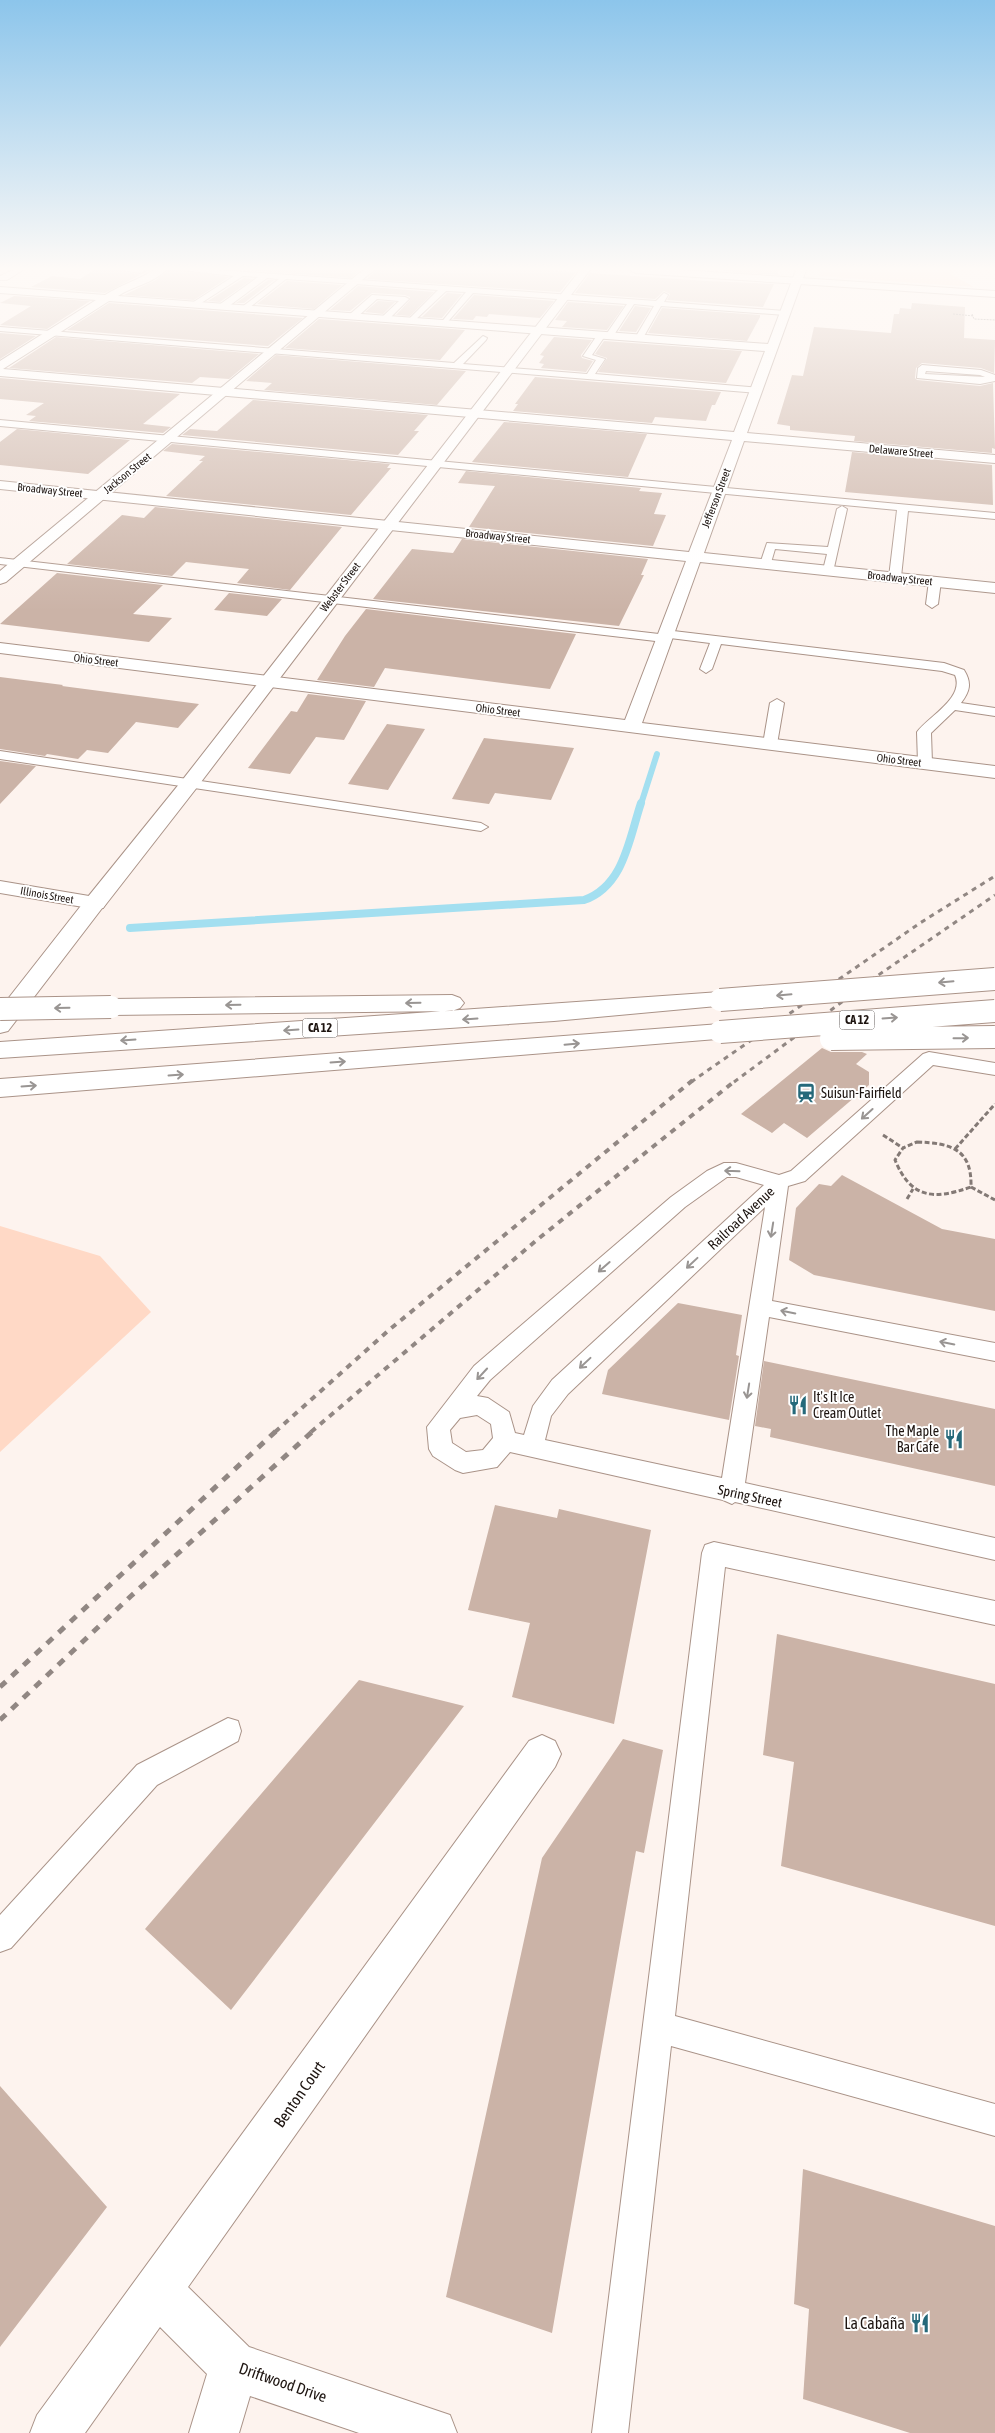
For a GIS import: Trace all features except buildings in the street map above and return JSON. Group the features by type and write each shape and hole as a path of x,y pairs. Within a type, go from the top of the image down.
{"main road":[{"name":"Delaware Street","path":"136,384 995,459"},
{"name":"Jackson Street","path":"0,580 233,384"},
{"name":"Webster Street","path":"0,1025 192,782 497,384"},
{"name":"Jefferson Street","path":"632,726 694,556 760,384"},
{"name":"Broadway Street","path":"0,485 995,588"},
{"name":"Ohio Street","path":"0,648 995,772"},
{"name":"Illinois Street","path":"0,887 95,903"},
{"name":"CA 12","path":"0,1050 560,1006 720,1000 995,979"},
{"path":"0,1009 460,1002 560,1006"},
{"name":"CA 12","path":"0,1088 995,1010"},
{"path":"720,1032 829,1039 995,1037"},
{"name":"Benton Court","path":"55,2433 542,1754"},
{"name":"Driftwood Drive","path":"158,2291 234,2366 432,2433"},
{"path":"214,2433 234,2366"}],"lane":[{"path":"674,384 758,390"},
{"path":"0,423 995,516"},
{"path":"895,577 903,507"},
{"path":"829,570 842,509"},
{"path":"766,564 771,545 833,551"},
{"path":"0,560 665,636 717,640 952,669 960,673 964,683 962,695 924,732 925,763"},
{"path":"932,604 935,582"},
{"path":"706,669 717,640"},
{"path":"770,744 777,703"},
{"path":"952,705 995,712"},
{"path":"0,755 192,782 481,827"},
{"name":"Railroad Avenue","path":"532,1447 541,1413 560,1386 779,1182 798,1176 929,1058 995,1069"},
{"path":"454,1409 480,1405 501,1419 505,1441 489,1460 463,1464 441,1449 438,1427 482,1373 678,1202 714,1176 724,1170 736,1170 779,1182 732,1493"},
{"path":"760,1307 995,1352"},
{"name":"Spring Street","path":"505,1441 732,1493 995,1549"},
{"path":"610,2433 714,1553 995,1613"},
{"path":"0,1937 147,1775 228,1731"},
{"path":"658,2028 995,2120"}],"path":[{"path":"955,1149 995,1104"},
{"path":"917,1142 936,1142 955,1149 969,1161 973,1174 971,1187 952,1195 931,1195 913,1189 900,1174 895,1160 903,1148 917,1142"},
{"path":"971,1187 995,1200"},
{"path":"907,1199 913,1189"}],"shaded area":[{"path":"0,1226 100,1256 151,1312 0,1452"}],"waterway":[{"path":"641,804 657,754"},
{"path":"130,928 584,900 608,884 616,873 623,860 641,803"}],"railway":[{"path":"691,1082 920,923 995,876"},
{"path":"734,1082 877,976 995,895"},
{"path":"275,1432 389,1330 693,1080"},
{"path":"311,1432 538,1239 736,1080"},
{"path":"0,1687 276,1431"},
{"path":"0,1720 131,1596 313,1431"}],"place":[{"name":"Suisun-Fairfield","path":"806,1093"},
{"name":"It's It Ice Cream Outlet","path":"798,1405"},
{"name":"The Maple Bar Cafe","path":"954,1439"},
{"name":"La Cabaña","path":"920,2323"}]}
